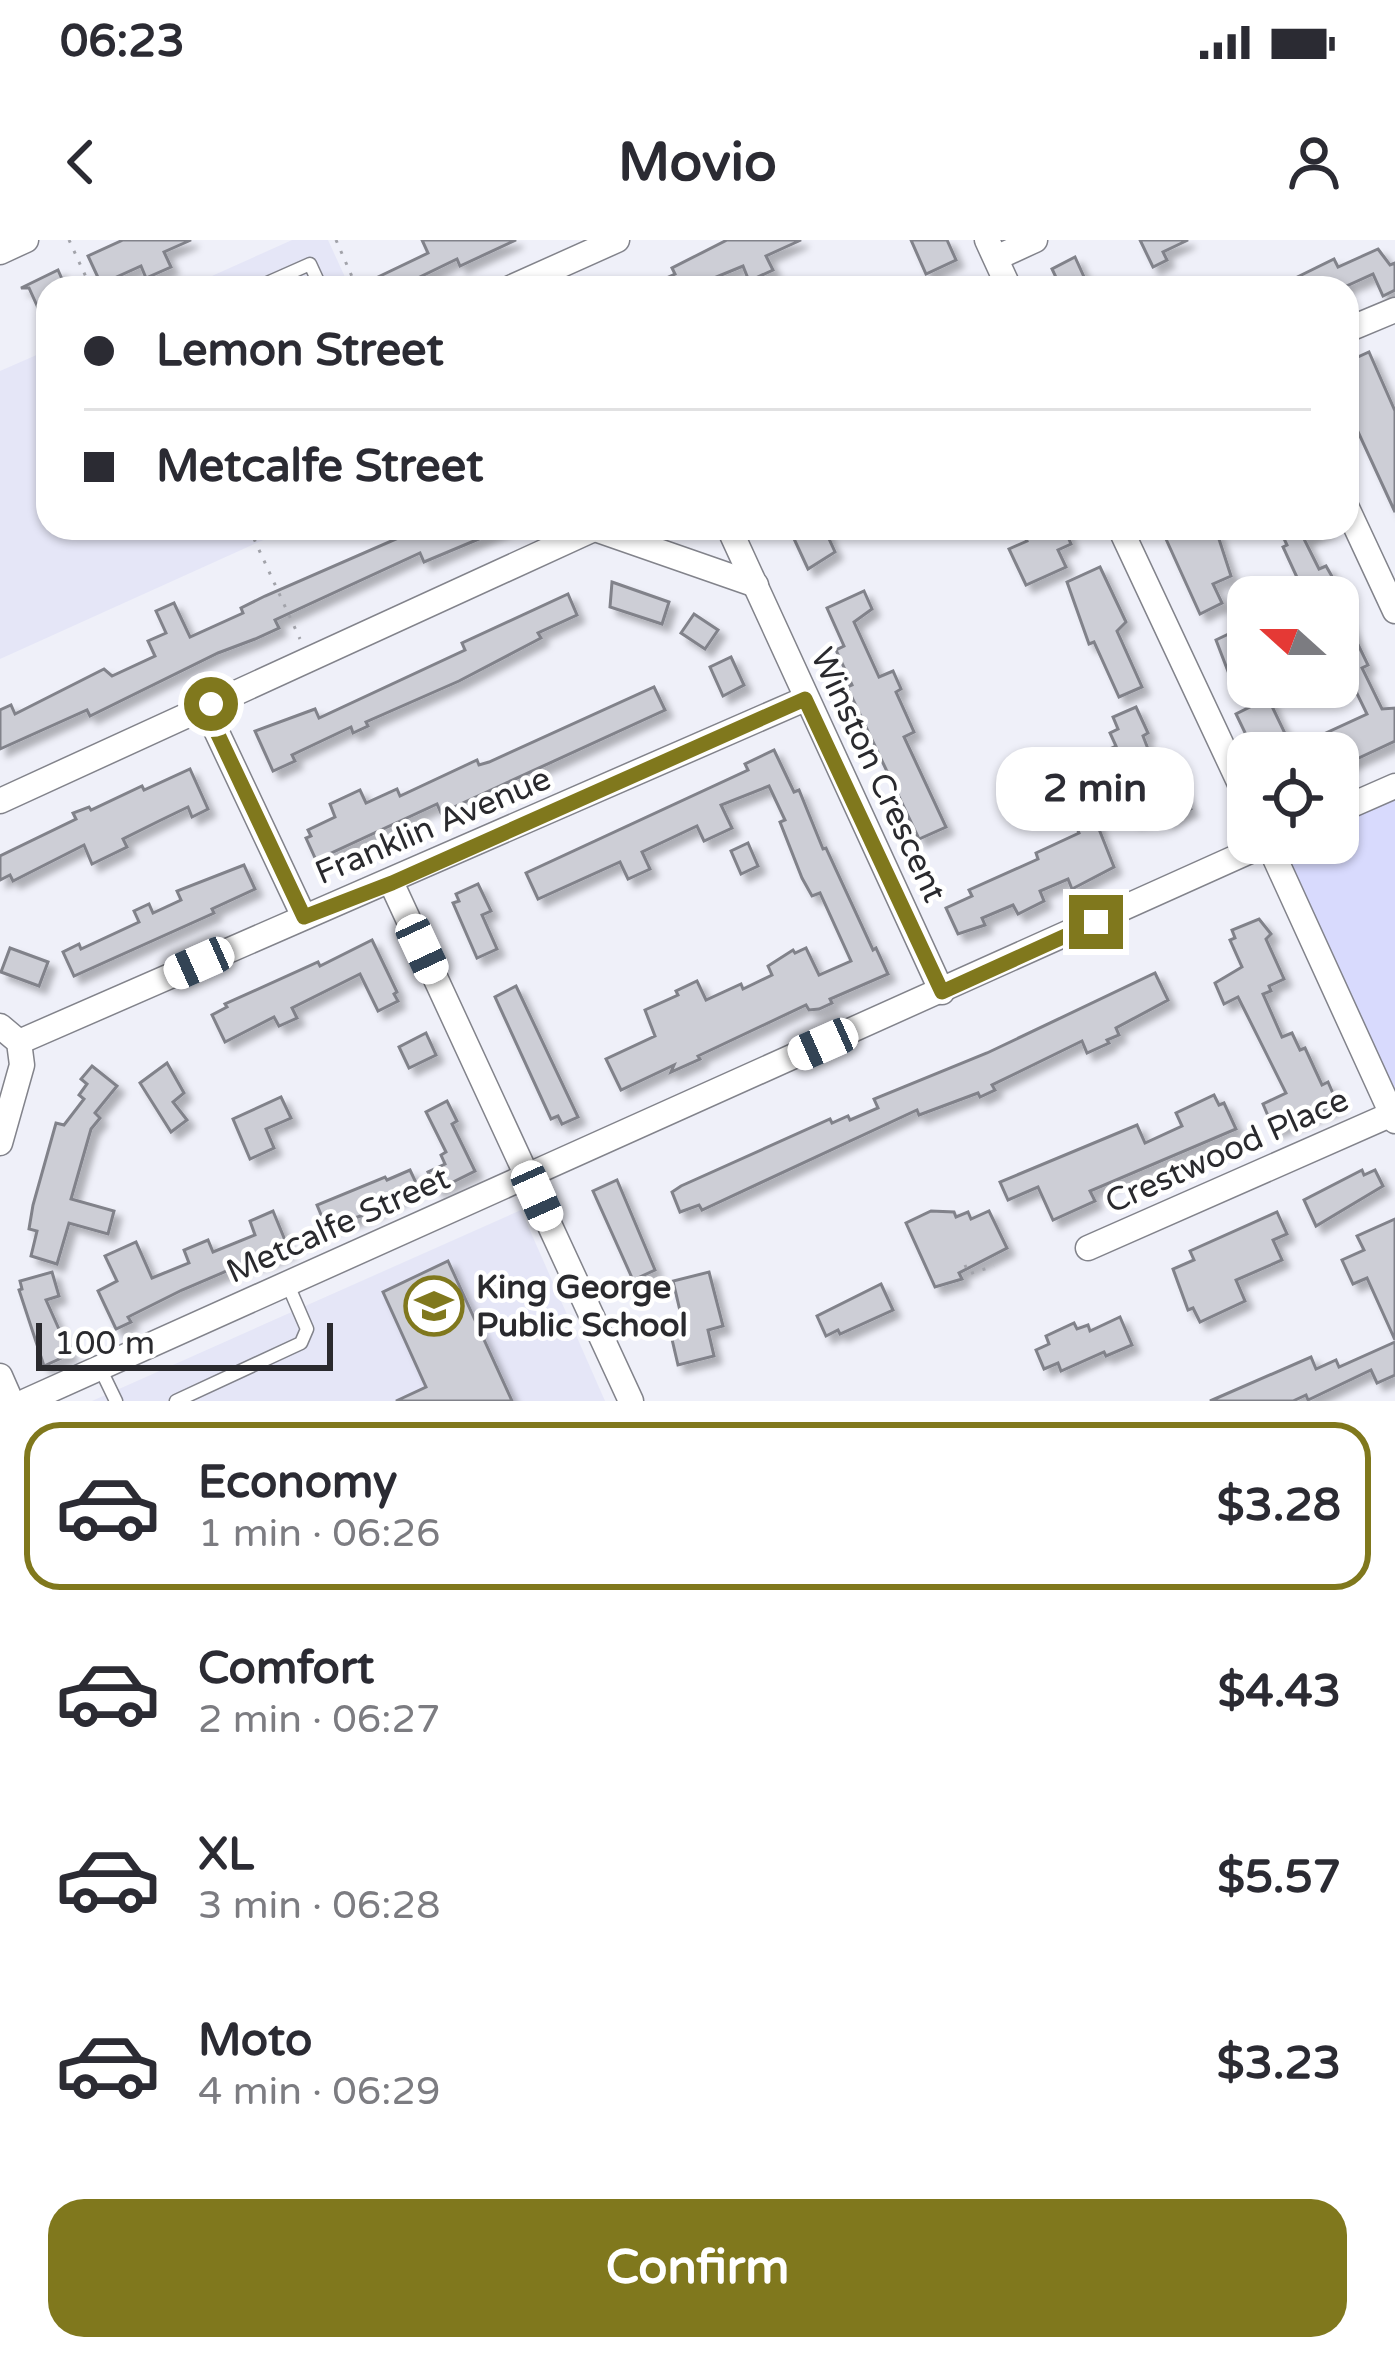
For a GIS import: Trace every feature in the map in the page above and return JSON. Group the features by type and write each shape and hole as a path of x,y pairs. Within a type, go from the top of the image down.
{"street":[{"path":"537,276 617,240"},
{"path":"991,249 1035,240"},
{"path":"1359,325 1395,310"},
{"path":"1359,534 1395,611"},
{"path":"0,801 569,540"},
{"path":"629,540 756,585"},
{"name":"Winston Crescent","path":"735,540 942,992"},
{"path":"1126,540 1227,756"},
{"name":"Franklin Avenue","path":"10,1034 392,883 805,699"},
{"path":"205,707 304,917"},
{"path":"1359,802 1395,786"},
{"name":"Metcalfe Street","path":"26,1401 1227,862"},
{"path":"1278,864 1393,1118"},
{"path":"392,883 631,1401"},
{"path":"0,1143 22,1065 10,1034"},
{"name":"Crestwood Place","path":"1088,1248 1393,1118"},
{"path":"0,1376 11,1401"}],"lane":[{"path":"283,276 310,264 316,276"},
{"path":"176,1401 301,1343 307,1329 287,1284"},
{"path":"100,1368 116,1401"}],"path":[{"path":"69,240 86,276"},
{"path":"336,240 352,276"},
{"path":"254,540 300,641"},
{"path":"965,1265 975,1275 994,1266"}],"shaded area":[{"path":"292,240 328,240 344,276 212,276"},
{"path":"36,355 36,540 263,540 0,659 0,371"},
{"path":"1395,799 1395,1097 1290,864 1359,864 1359,815"},
{"name":"King George Public School","path":"521,1210 605,1401 92,1401"}],"building":[{"path":"123,240 191,240 164,252 171,267 151,276 145,276 141,266 119,276 97,276 88,256"},
{"path":"422,240 516,240 460,266 457,259 422,276 380,276 428,253"},
{"path":"727,240 801,240 766,256 773,270 760,276 747,276 743,266 719,276 671,276 675,274 672,268"},
{"path":"911,240 947,240 956,260 926,274"},
{"path":"1140,240 1188,240 1163,252 1167,260 1153,267"},
{"path":"1378,249 1390,265 1395,263 1395,290 1383,296 1373,274 1359,280 1359,276 1299,276 1334,259 1338,267"},
{"path":"1075,257 1084,276 1055,276 1052,269"},
{"path":"36,281 36,303 29,288 21,288"},
{"path":"1369,352 1395,411 1395,512 1359,434 1359,357"},
{"path":"393,540 476,540 424,562 420,553 275,620 279,628 90,716 87,710 0,749 0,710 11,705 15,714 104,669 112,676 155,656 148,641 166,633 156,611 174,603 190,637 243,613 241,608"},
{"path":"795,540 830,540 835,552 808,569"},
{"path":"1069,540 1071,544 1058,550 1066,567 1026,585 1009,549 1027,541"},
{"path":"1166,540 1219,540 1231,576 1213,584 1222,603 1200,614"},
{"path":"1285,540 1304,540 1319,569 1326,566 1332,576 1296,576 1283,547"},
{"path":"1100,567 1126,622 1117,631 1142,687 1119,697 1094,642 1089,644 1067,582"},
{"path":"612,582 669,602 662,624 610,607"},
{"path":"864,591 872,609 854,622 879,677 893,671 901,689 896,692 914,732 904,737 946,827 919,839 847,687 852,685 836,650 844,646 827,608"},
{"path":"568,594 577,615 538,633 541,638 366,722 368,726 353,733 351,727 292,755 295,761 273,771 255,731 315,709 319,718 465,650 462,643"},
{"path":"694,614 718,630 705,649 681,633"},
{"path":"1227,635 1227,669 1216,640"},
{"path":"1359,646 1368,665 1362,668 1382,709 1395,708 1395,741 1359,758 1359,732 1328,732 1367,714 1359,698"},
{"path":"731,657 744,685 723,696 710,667"},
{"path":"654,687 665,710 441,813 437,804 316,860 306,838 311,836 308,830 335,817 330,804 360,790 366,803 397,789 400,796 477,760 479,765 489,762"},
{"path":"1136,707 1148,733 1143,736 1148,749 1138,753 1154,787 1176,776 1191,809 1166,820 1161,808 1134,820 1103,752 1116,746 1110,733 1118,729 1113,717"},
{"path":"1248,708 1273,708 1284,732 1245,732 1236,714"},
{"path":"774,750 794,792 799,790 823,849 888,974 830,999 832,1003 819,1009 809,1010 806,1005 698,1056 700,1059 671,1072 674,1065 621,1090 606,1059 655,1036 645,1010 678,995 676,991 697,981 706,1000 741,984 743,989 772,975 768,966 793,950 806,948 819,975 851,961 820,893 812,896 802,878 769,786 721,805 732,828 704,841 697,826 642,852 650,869 628,879 620,862 538,899 526,873 748,770 745,764"},
{"path":"190,769 208,809 192,817 188,807 123,839 127,847 92,864 84,845 13,881 10,875 0,880 0,856 76,819 73,813"},
{"path":"1095,819 1114,867 1072,889 1068,879 1040,891 1044,901 1018,914 1013,905 982,918 985,925 958,934 946,908 972,896 969,890 1038,859 1036,853 1079,833 1077,828"},
{"path":"748,843 758,866 741,874 731,851"},
{"path":"244,865 255,889 212,909 214,913 74,976 63,952 79,944 81,949 139,922 134,911 149,904 153,913 181,900 177,891"},
{"path":"478,884 491,911 482,915 497,949 477,958 453,903 459,901 456,894"},
{"path":"1259,919 1271,934 1266,939 1284,979 1263,994 1282,1037 1292,1033 1300,1050 1305,1048 1322,1085 1328,1082 1338,1105 1274,1130 1263,1104 1286,1093 1238,997 1224,1004 1215,983 1242,967 1230,940 1235,938 1232,930"},
{"path":"372,940 398,1001 378,1011 360,974 292,1008 297,1018 279,1026 274,1017 225,1042 212,1015 225,1004"},
{"path":"10,948 48,962 39,986 1,972"},
{"path":"1155,973 1168,1000 1116,1028 1119,1035 1109,1043 1087,1053 1082,1041 992,1085 995,1090 980,1097 978,1093 919,1115 917,1110 702,1210 699,1205 680,1212 672,1192 681,1186 830,1119 832,1123 848,1116 850,1120 878,1108 874,1099 987,1053"},
{"path":"516,986 578,1117 562,1124 558,1116 551,1119 495,997"},
{"path":"426,1033 436,1055 409,1068 399,1047"},
{"path":"167,1063 184,1093 173,1102 187,1120 171,1132 140,1083"},
{"path":"92,1066 117,1086 95,1113 100,1118 91,1129 71,1199 114,1211 108,1234 69,1223 57,1264 31,1256 37,1231 29,1229 33,1205 56,1123 64,1125 84,1099 79,1095 87,1084 81,1079"},
{"path":"1214,1095 1219,1105 1224,1103 1236,1129 1090,1191 1095,1201 1053,1220 1038,1187 1008,1200 1000,1182 1137,1125 1145,1143 1182,1126 1176,1113"},
{"path":"281,1097 291,1118 266,1129 274,1148 250,1159 233,1119"},
{"path":"447,1101 457,1121 452,1124 475,1171 437,1190 428,1172 445,1164 441,1155 446,1152 426,1112"},
{"path":"410,1170 418,1187 367,1214 326,1227 317,1205"},
{"path":"1362,1170 1364,1175 1375,1170 1383,1186 1316,1226 1304,1200"},
{"path":"617,1180 655,1270 633,1280 593,1191"},
{"path":"273,1211 289,1250 182,1290 128,1317 131,1322 116,1329 98,1291 117,1281 105,1256 136,1242 152,1278 189,1263 184,1250 208,1240 213,1252 255,1235 250,1221"},
{"path":"931,1211 954,1212 956,1217 968,1212 971,1219 989,1211 1007,1248 959,1273 962,1279 935,1287 906,1223"},
{"path":"1277,1212 1287,1234 1273,1240 1282,1260 1236,1280 1245,1301 1200,1322 1193,1308 1188,1310 1173,1269 1194,1260 1190,1251"},
{"path":"1395,1219 1395,1340 1367,1278 1353,1284 1342,1260 1364,1250 1357,1236"},
{"path":"448,1261 512,1401 396,1401 426,1387 383,1292"},
{"path":"52,1272 59,1296 46,1300 70,1354 44,1366 19,1290 20,1281"},
{"path":"709,1272 723,1326 708,1330 714,1356 678,1365 671,1335 685,1332 673,1281"},
{"path":"881,1284 893,1310 826,1336 817,1316"},
{"path":"1120,1317 1132,1345 1061,1371 1058,1363 1044,1369 1036,1350 1049,1344 1046,1336 1074,1323 1077,1329 1088,1325 1090,1331"},
{"path":"1395,1342 1395,1375 1377,1383 1371,1370 1308,1400 1306,1395 1293,1401 1210,1401 1311,1357 1316,1369 1336,1360 1339,1367"}],"place":[{"name":"King George Public School","path":"434,1306"}],"route":[{"path":"211,704 205,707 304,917 392,883 805,699 942,992 1096,922"}]}
